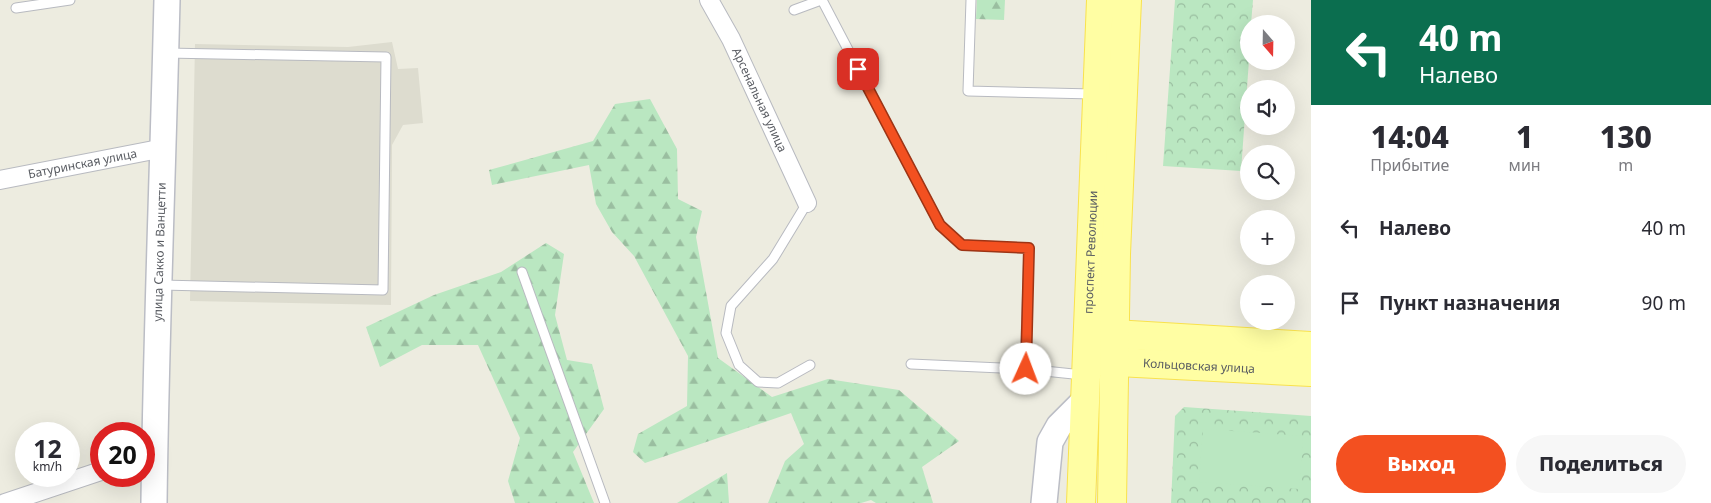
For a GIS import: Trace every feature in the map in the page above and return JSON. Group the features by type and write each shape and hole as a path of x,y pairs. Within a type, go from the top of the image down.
{"main road":[{"name":"проспект Революции","path":"1081,503 1101,0"},
{"name":"проспект Революции","path":"1112,503 1116,254 1127,0"},
{"path":"1088,332 1311,346"},
{"name":"Кольцовская улица","path":"1086,379 1115,362 1311,372"}],"street":[{"name":"улица Сакко и Ванцетти","path":"151,422 164,148 167,0"},
{"name":"Арсенальная улица","path":"709,0 731,39 807,203"},
{"name":"Батуринская улица","path":"0,180 164,148"},
{"path":"1044,503 1050,442 1086,379"},
{"path":"6,503 90,475"},
{"name":"улица Сакко и Ванцетти","path":"152,487 154,503"}],"lane":[{"path":"16,8 70,0"},
{"path":"794,10 822,0 940,225 962,245 1029,248 1026,369"},
{"path":"971,0 968,91 1096,94"},
{"path":"158,284 383,290 386,57 166,53"},
{"path":"807,203 773,259 731,306 726,333 739,365 758,382 778,383 810,364"},
{"path":"522,272 605,503"},
{"path":"1311,339 1311,346"},
{"path":"911,364 1026,369 1086,379"}],"shaded area":[{"path":"392,42 398,69 418,68 423,123 403,125 392,145 391,305 190,301 195,44 348,47"}],"green space":[{"path":"977,0 1005,0 1004,20 976,19"},
{"path":"1175,0 1253,0 1252,15 1240,15 1240,70 1248,70 1248,80 1240,80 1240,135 1244,135 1243,145 1240,145 1240,171 1163,166"},
{"path":"650,99 677,149 678,199 702,211 696,237 718,358 772,397 828,379 899,390 959,441 922,467 933,503 876,503 871,500 861,503 768,503 785,461 804,444 791,413 645,463 633,452 638,434 687,406 688,356 634,256 612,232 596,204 589,165 492,185 489,170 593,141 615,104"},
{"path":"546,243 564,254 555,315 567,360 592,364 604,409 573,452 594,503 515,503 508,481 520,438 478,345 422,345 380,367 366,327 434,295 501,272"},
{"path":"1184,407 1311,416 1311,503 1171,503 1175,416"},
{"path":"1203,429 1303,436 1299,489 1199,482"},
{"path":"727,473 729,503 677,503"}],"route":[{"path":"858,69 940,225 962,245 1029,248 1026,369"}]}
